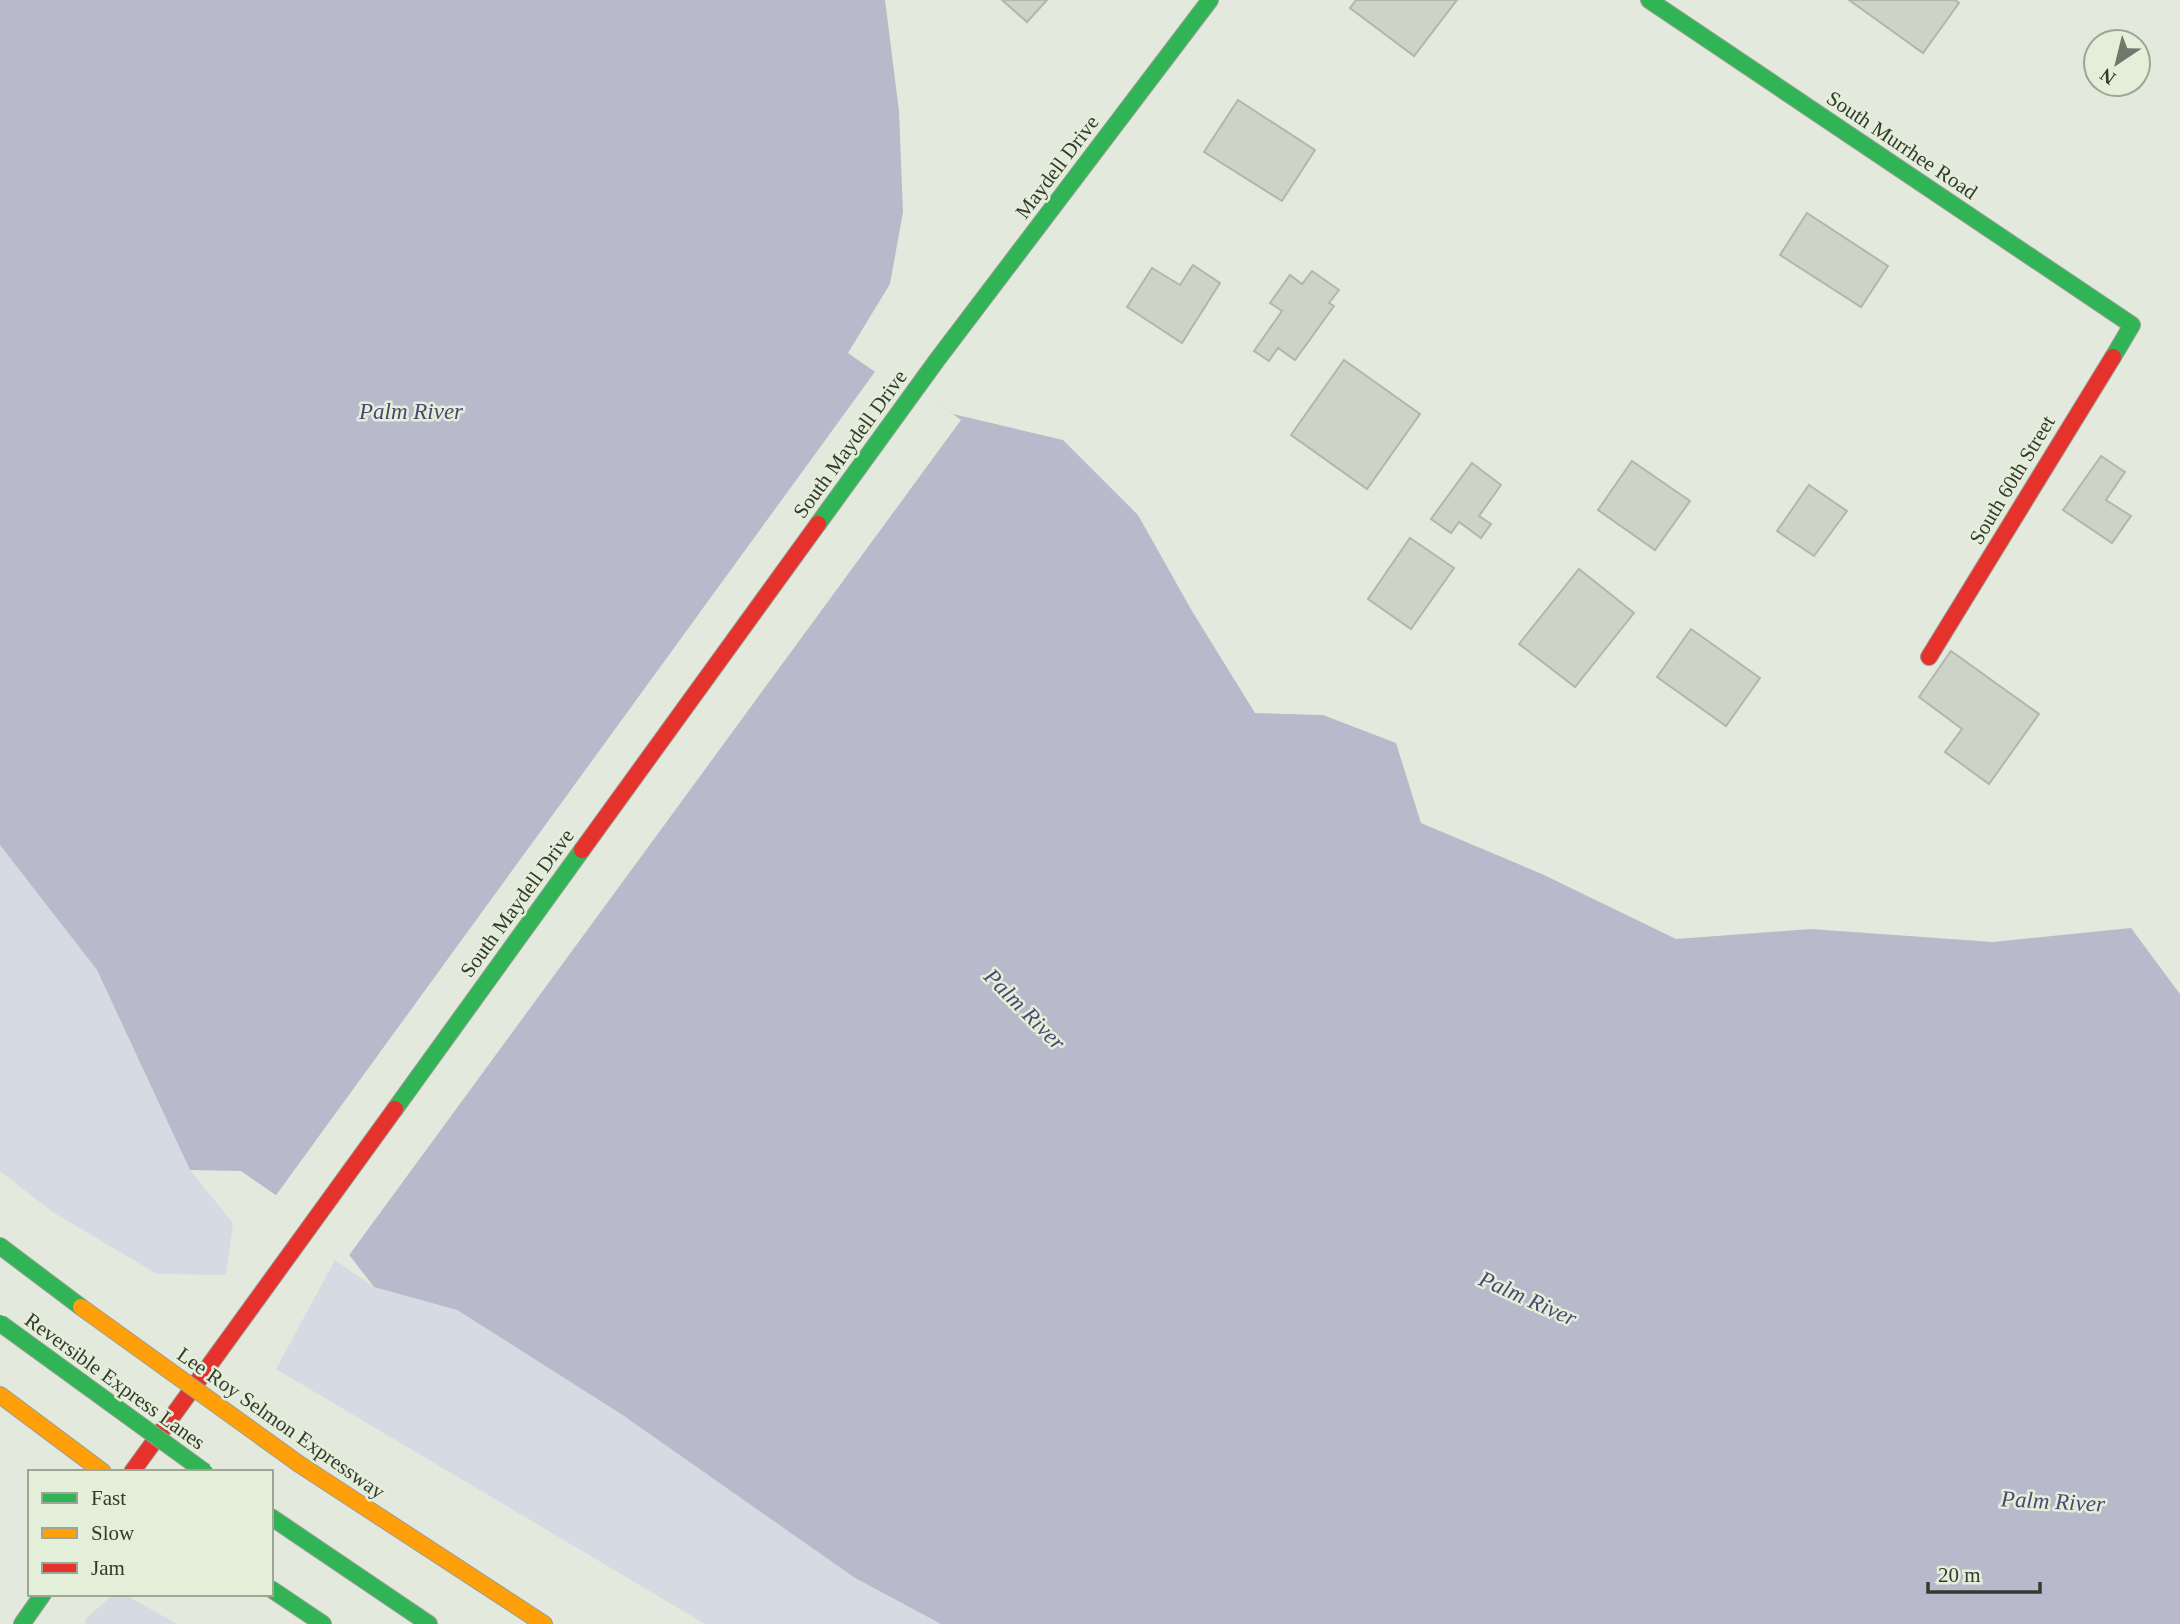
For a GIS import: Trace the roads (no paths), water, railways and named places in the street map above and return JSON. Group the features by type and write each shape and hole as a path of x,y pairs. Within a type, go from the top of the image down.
{"main road":[{"name":"Maydell Drive","path":"937,360 1210,0"},
{"name":"South Murrhee Road","path":"1649,0 2132,325"},
{"name":"South 60th Street","path":"1929,657 2132,325"},
{"name":"South Maydell Drive","path":"133,1470 937,360"},
{"name":"Lee Roy Selmon Expressway","path":"0,1246 80,1307 299,1464 544,1624"},
{"name":"Reversible Express Lanes","path":"0,1323 202,1470"},
{"path":"0,1395 100,1470"},
{"path":"273,1518 429,1624"},
{"path":"273,1590 323,1624"},
{"path":"22,1624 42,1596"}],"water":[{"name":"Palm River","path":"0,0 885,0 899,111 903,212 890,284 848,353 921,404 928,396 953,414 1063,440 1138,515 1192,611 1255,713 1323,715 1396,743 1421,823 1542,874 1676,939 1811,929 1993,942 2131,928 2180,994 2180,1624 941,1624 855,1578 621,1414 457,1310 374,1287 326,1225 323,1228 241,1171 190,1170 97,970 0,845"}]}
